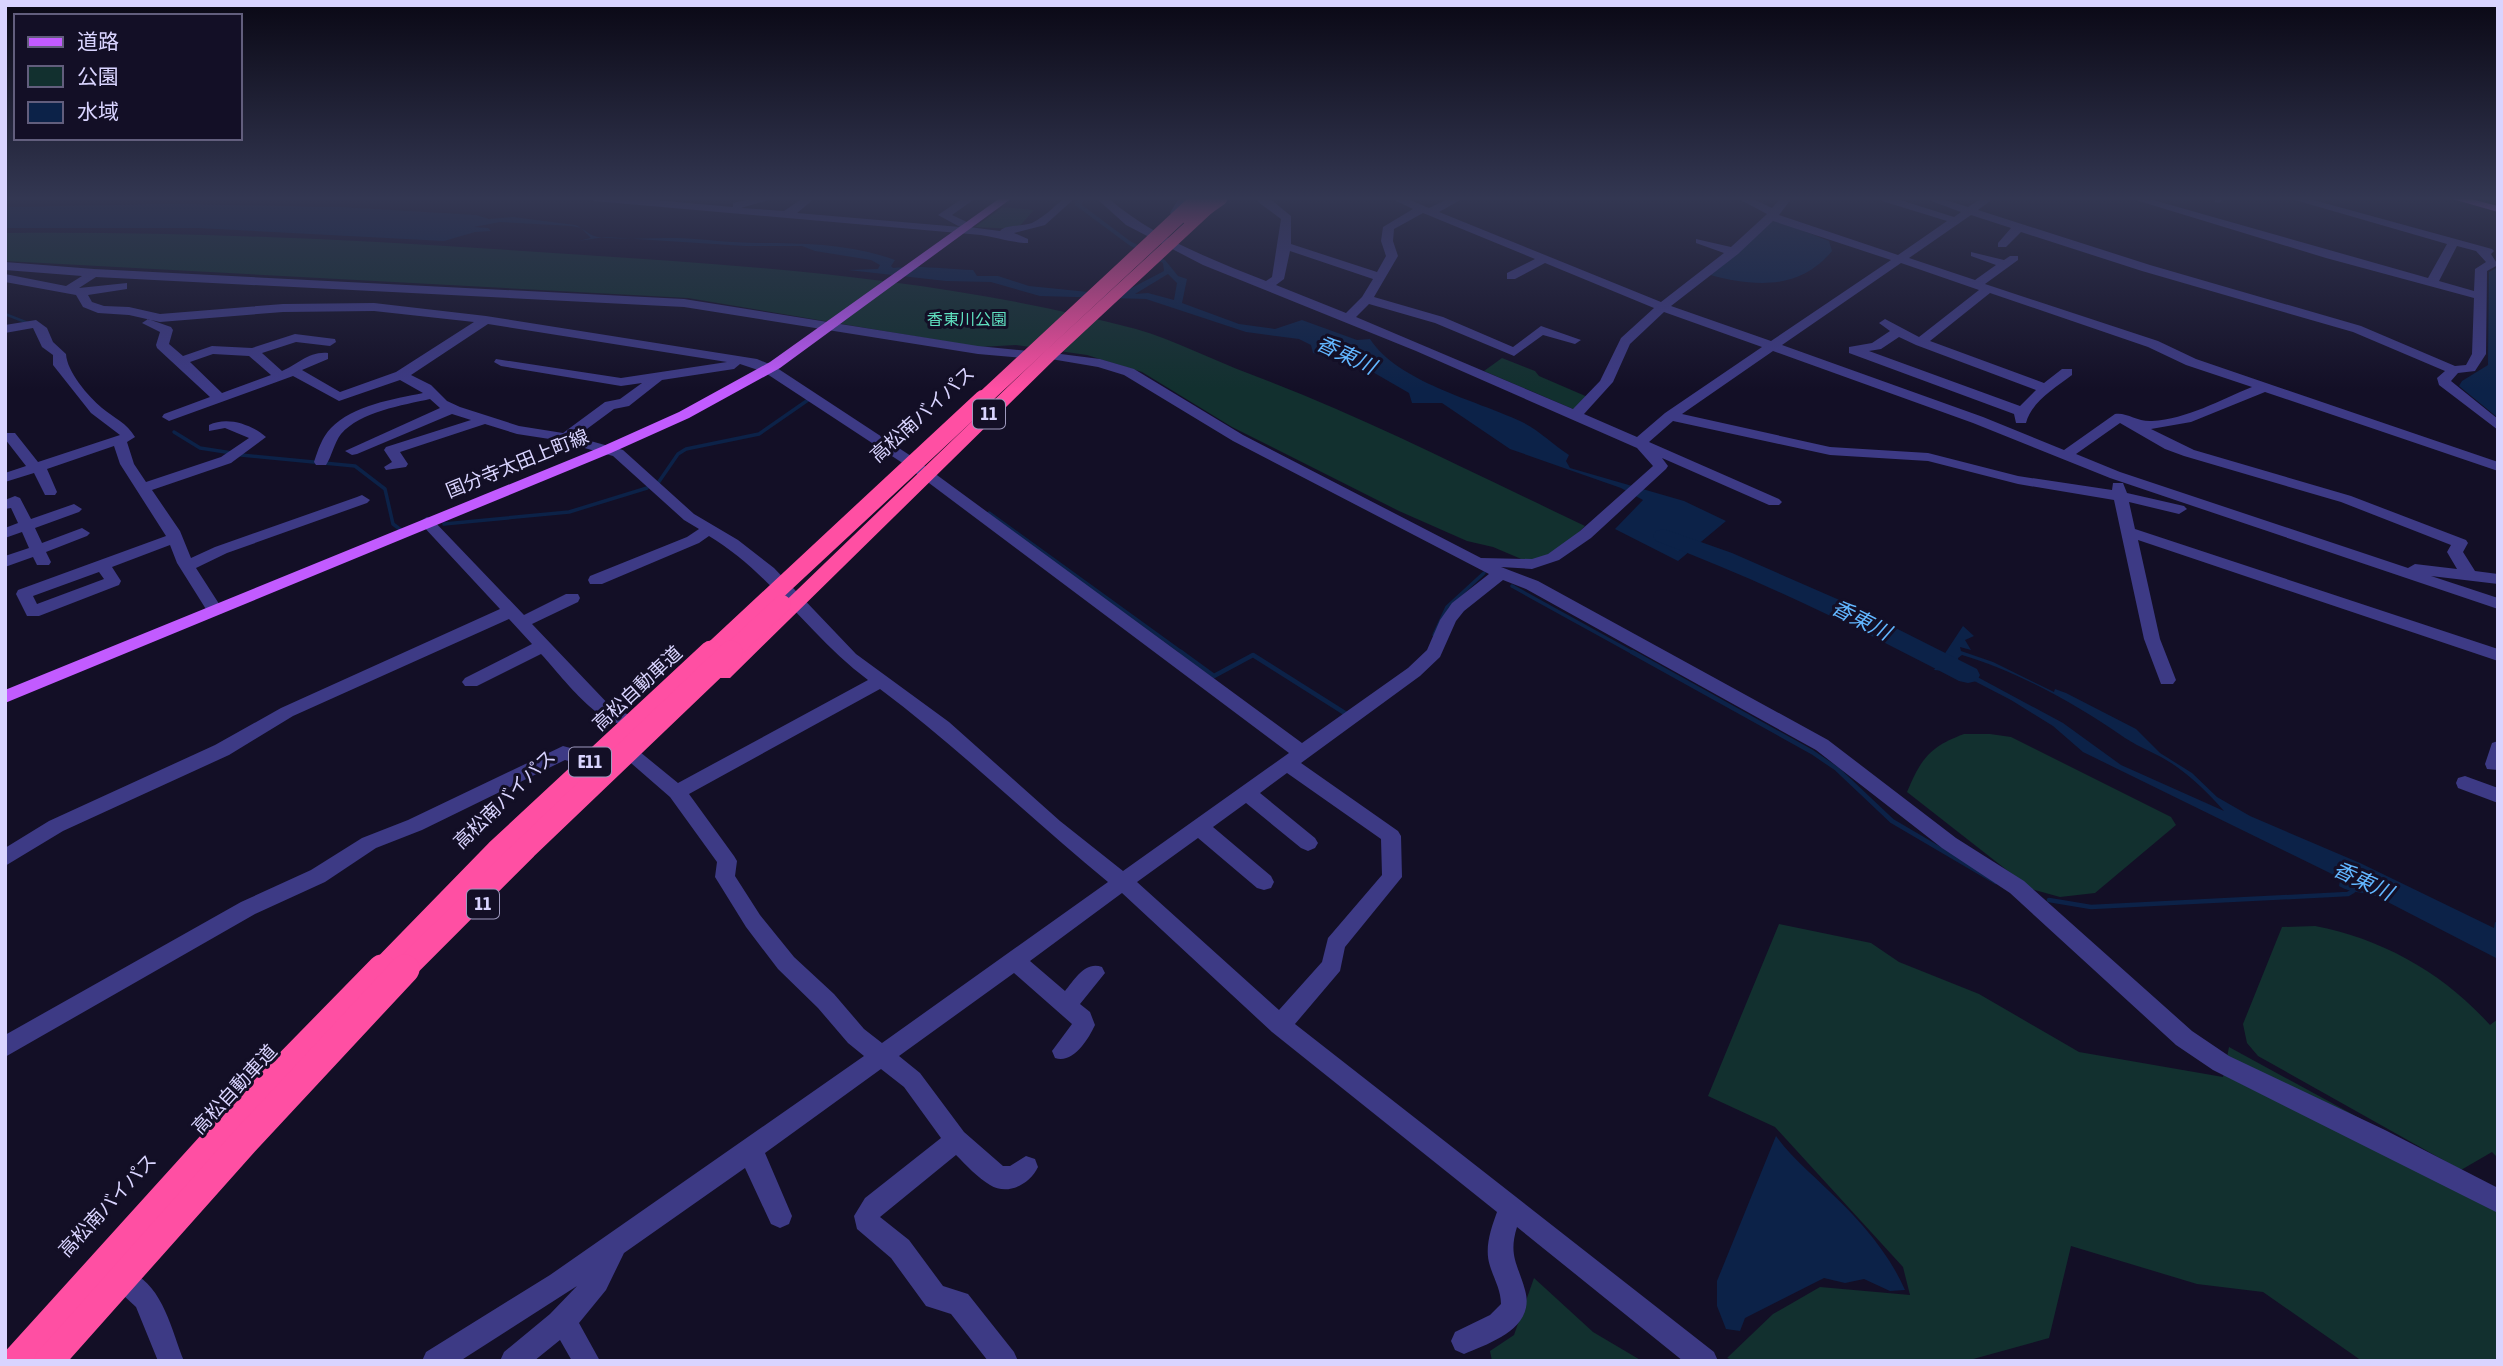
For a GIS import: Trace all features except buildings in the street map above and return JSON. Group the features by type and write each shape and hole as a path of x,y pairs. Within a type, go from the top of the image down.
{"highway":[{"name":"高松南バイパス","path":"5,1352 337,997 582,758 1124,262"},
{"path":"1116,273 1124,262"},
{"name":"高松自動車道","path":"16,1361 236,1118 497,851 1131,262"},
{"name":"高松自動車道","path":"49,1361 260,1124 441,931 1134,262"},
{"name":"11","path":"66,1361 370,1021 525,861 797,602 1051,354 1151,262"}],"main road":[{"name":"国分寺太田上町線","path":"5,697 606,450 684,415 769,369 920,262"}],"street":[{"path":"1203,262 1421,348 1774,502"},
{"path":"1265,287 1278,279 1282,262"},
{"path":"1333,262 1380,277"},
{"path":"1347,319 1367,299 1389,262"},
{"path":"1511,275 1538,262"},
{"path":"1551,262 1662,307 2034,442 2115,475 2498,604"},
{"path":"1574,415 1591,401 1609,377 1626,340 1704,271 1719,262"},
{"path":"1639,443 1670,416 1896,262"},
{"path":"1912,262 2153,344 2191,362 2498,467"},
{"path":"1921,342 2009,262"},
{"path":"2127,262 2368,333 2454,370 2470,368 2479,354 2481,269 2492,262"},
{"path":"2354,262 2480,296"},
{"path":"2431,284 2443,262"},
{"path":"5,266 94,273 684,303 832,325 978,351 1026,353"},
{"path":"74,292 94,273"},
{"path":"5,278 74,292 123,286"},
{"path":"74,292 87,304 102,310 129,311 160,318 283,307 348,306 486,320 752,362 769,369 906,459 1295,758 1391,836 1392,877 1335,944 1332,965 1280,1025"},
{"path":"1367,299 1439,320 1514,352 1541,330 1575,340"},
{"path":"5,318 43,331 47,344 59,355 60,365 96,410 124,430 128,437 5,478"},
{"path":"253,352 287,373 339,397 401,375 486,320"},
{"path":"148,323 167,330 162,345 219,398"},
{"path":"1885,323 1921,342 2044,388"},
{"path":"5,329 28,325"},
{"path":"1898,332 1876,346 1854,350 2022,412"},
{"path":"181,361 212,351 253,352 295,338 330,342"},
{"path":"1051,354 1100,363 1129,372 1238,438 1480,563 1532,585 1822,745 1949,843 2017,887 2184,1038 2221,1063 2377,1138 2498,1201"},
{"path":"169,417 287,373 299,365 323,356"},
{"path":"501,362 621,382 752,362"},
{"path":"2454,370 2444,378 2448,387 2498,426"},
{"path":"2034,442 2035,438 2021,421 2022,412 2044,388 2067,372"},
{"path":"401,375 426,388 451,409 529,433 566,438 618,453 679,508 708,530 732,543 777,580 850,658 943,727 1043,818 1124,883 1280,1025 1705,1361"},
{"path":"566,438 610,405 624,403 659,376"},
{"path":"2136,425 2158,425 2190,416 2265,387"},
{"path":"321,462 335,433 344,425 388,405 432,395"},
{"path":"352,451 451,409"},
{"path":"1670,416 1801,446 1830,451 1928,457 2018,480 2121,496 2203,515 2235,516"},
{"path":"2066,455 2120,418 2170,446 2189,453 2335,495 2460,543 2455,552 2469,575"},
{"path":"391,467 401,464 391,450 484,420"},
{"path":"142,488 226,460 259,437 224,423 214,428"},
{"path":"10,436 37,468 50,492"},
{"path":"119,440 127,464 175,538 187,566 215,610"},
{"path":"1480,563 1499,560 1539,563 1565,550 1661,466 1639,443"},
{"path":"2115,475 2152,639 2167,680"},
{"path":"187,566 221,550 362,499"},
{"path":"5,505 15,501 40,556"},
{"path":"5,533 74,509"},
{"path":"427,523 607,713 624,719"},
{"path":"596,580 693,540 708,530"},
{"path":"5,562 40,556 82,533"},
{"path":"2129,533 2498,655"},
{"path":"103,565 113,581 33,612 24,594 175,538"},
{"path":"2387,567 2498,579"},
{"path":"435,1361 559,1284 753,1148 1124,883 1425,663 1434,653 1448,620 1458,607 1501,573"},
{"path":"5,858 56,826 222,750 287,712 516,616 572,598"},
{"path":"471,682 544,645"},
{"path":"677,792 880,681"},
{"path":"5,1047 248,908 318,876 369,843 415,825 563,753 582,758"},
{"path":"633,757 677,792 727,860 725,877 761,931 786,963 826,1001 856,1036 912,1080 956,1140 998,1177 1014,1177 1027,1167"},
{"path":"2465,783 2498,796"},
{"path":"1247,793 1308,843"},
{"path":"1200,828 1264,881"},
{"path":"1015,961 1082,1019 1084,1025 1063,1051"},
{"path":"1065,1006 1094,973"},
{"path":"956,1140 874,1206 866,1216 866,1221 900,1249 935,1297 959,1303 1005,1361"},
{"path":"753,1148 754,1160 780,1216"},
{"path":"1464,1341 1500,1324 1510,1313 1515,1296 1500,1259 1501,1236 1511,1208"},
{"path":"513,1361 581,1305 602,1277 615,1245"},
{"path":"132,1286 145,1298 171,1361"},
{"path":"561,1322 587,1361"}],"green space":[{"name":"香東川公園","path":"19,262 676,262 855,278 996,298 1067,312 1165,339 1378,427 1585,526 1569,542 1540,559 1526,561 1493,547 1467,541 1399,511 1232,427 1142,372 1087,355 1016,345 979,347 688,298"},
{"path":"1502,358 1590,398 1578,409 1573,409 1484,371"},
{"path":"1964,734 2011,737 2171,817 2176,825 2095,893 2060,897 2031,889 1907,792 1922,763 1934,749"},
{"path":"1779,924 1871,943 1899,962 1979,994 2079,1052 2223,1077 2229,1047 2462,1174 2498,1202 2498,1361 2362,1361 2263,1292 2197,1284 2071,1246 2049,1338 1966,1361 1736,1361 1727,1358 1773,1314 1820,1287 1910,1295 1903,1267 1775,1127 1708,1096"},
{"path":"2315,926 2388,949 2432,974 2472,1006 2490,1025 2498,1019 2498,1158 2492,1152 2461,1170 2258,1056 2247,1043 2243,1024 2282,927"},
{"path":"1534,1278 1593,1332 1642,1361 1492,1361 1490,1351 1514,1335"}],"water":[{"path":"874,262 894,262 891,266 893,268 973,270 977,276 998,276 1029,286 1118,295 1164,271 1161,262 1166,262 1178,276 1187,279 1182,303 1239,324 1275,329 1302,320 1357,340 1370,339 1399,367 1418,378 1533,429 1569,455 1566,461 1570,468 1684,501 1726,521 1678,561 1615,529 1643,500 1621,488 1510,449 1442,403 1412,403 1409,393 1371,371 1313,353 1311,345 1299,339 1246,332 1146,299 1040,296 991,282 946,281 848,270 878,269 880,265","holes":["1168,274 1177,283 1174,300 1148,293 1135,294"]},
{"path":"1722,262 1821,262 1805,273 1774,282 1741,282 1707,274"},
{"path":"2498,267 2498,418 2459,386 2462,381 2488,365 2489,272"},
{"path":"1963,626 1974,636 1965,640 1971,650 1960,647 1961,651 1993,662 2054,692 2055,689 2066,693 2136,729 2160,753 2192,773 2217,797 2250,816 2360,863 2494,928 2495,922 2498,923 2498,959 2378,897 2344,889 2332,874 2083,752 2053,726 1957,672 1934,670","holes":["1962,655 2046,690 2171,763 2196,782 2224,811 2121,765 2063,723 1970,673 1959,665 1958,658"]},
{"path":"1776,1136 1862,1225 1891,1263 1905,1290 1890,1291 1864,1279 1845,1283 1824,1278 1745,1318 1740,1331 1726,1329 1717,1306 1717,1281"}],"waterway":[{"path":"5,314 33,325"},
{"path":"658,483 678,454 686,449 759,434 808,400"},
{"path":"174,432 200,448 232,453"},
{"path":"241,455 355,466 385,489 393,524 401,530"},
{"path":"444,524 569,512 647,488"},
{"path":"989,513 1184,654"},
{"name":"香東川","path":"1664,536 1724,558 1836,607 1968,675"},
{"path":"1434,635 1447,607 1484,573"},
{"path":"1512,586 1635,654"},
{"path":"1181,652 1214,676 1253,655 1348,715"},
{"path":"1632,652 1812,752 1837,769 1892,821 1996,882"},
{"path":"2049,900 2091,907 2348,894 2353,891"}]}
